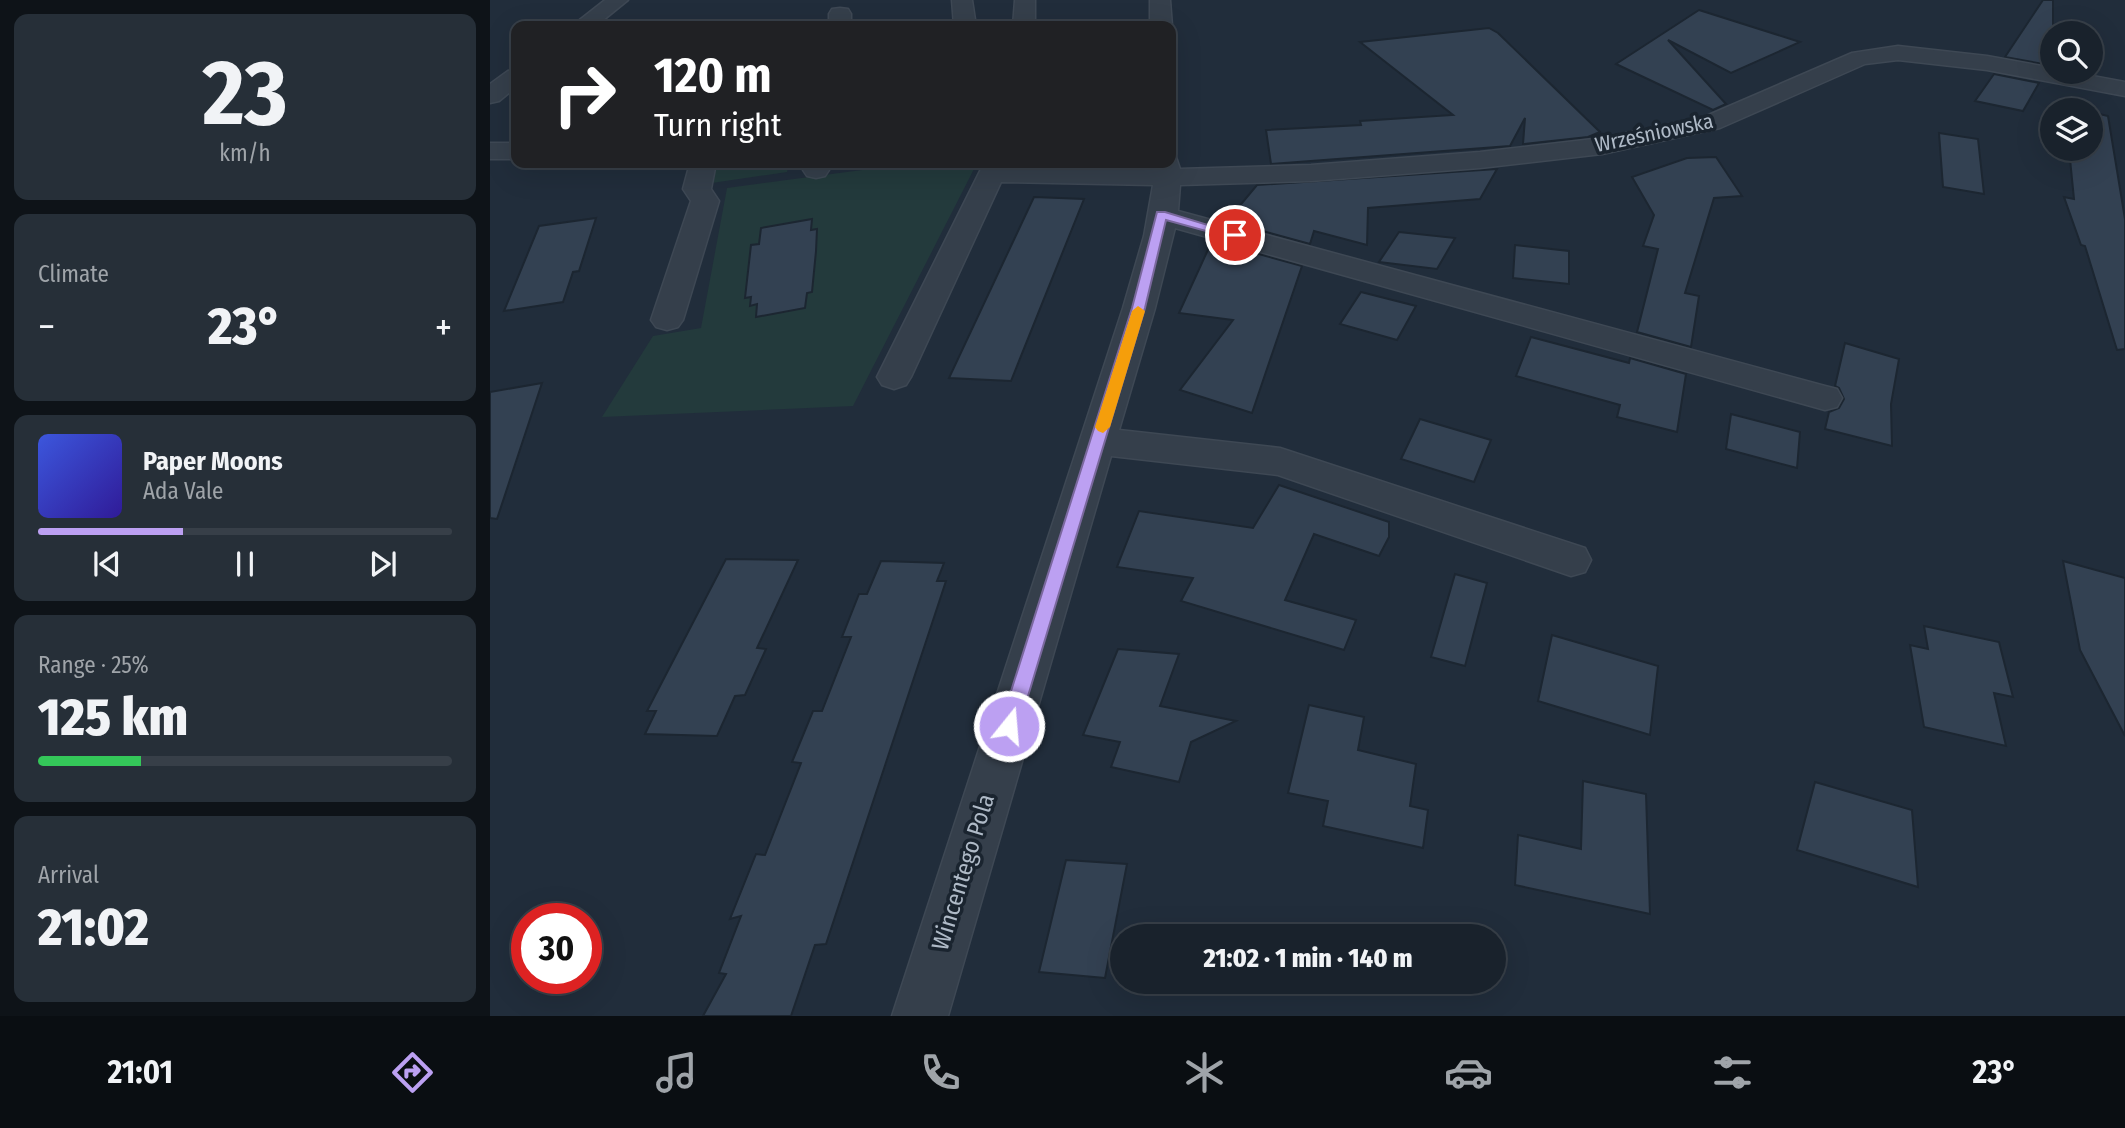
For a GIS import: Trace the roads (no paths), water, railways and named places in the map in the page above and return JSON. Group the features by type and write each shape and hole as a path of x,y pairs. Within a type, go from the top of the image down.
{"street":[{"path":"590,21 618,0"},
{"path":"962,0 964,21"},
{"path":"1024,21 1025,0"},
{"path":"1160,0 1161,21"},
{"name":"Wrześniowska","path":"1166,185 1480,160 1602,146 1711,123 1860,58 1898,53 1987,63 2125,89"},
{"path":"490,96 511,80"},
{"path":"490,151 511,151"},
{"path":"667,320 705,201 697,189 702,168"},
{"path":"894,377 994,168 1166,185 1825,398"},
{"name":"Wincentego Pola","path":"920,1016 1139,308 1166,185"},
{"path":"1098,442 1279,462 1571,559"}]}
